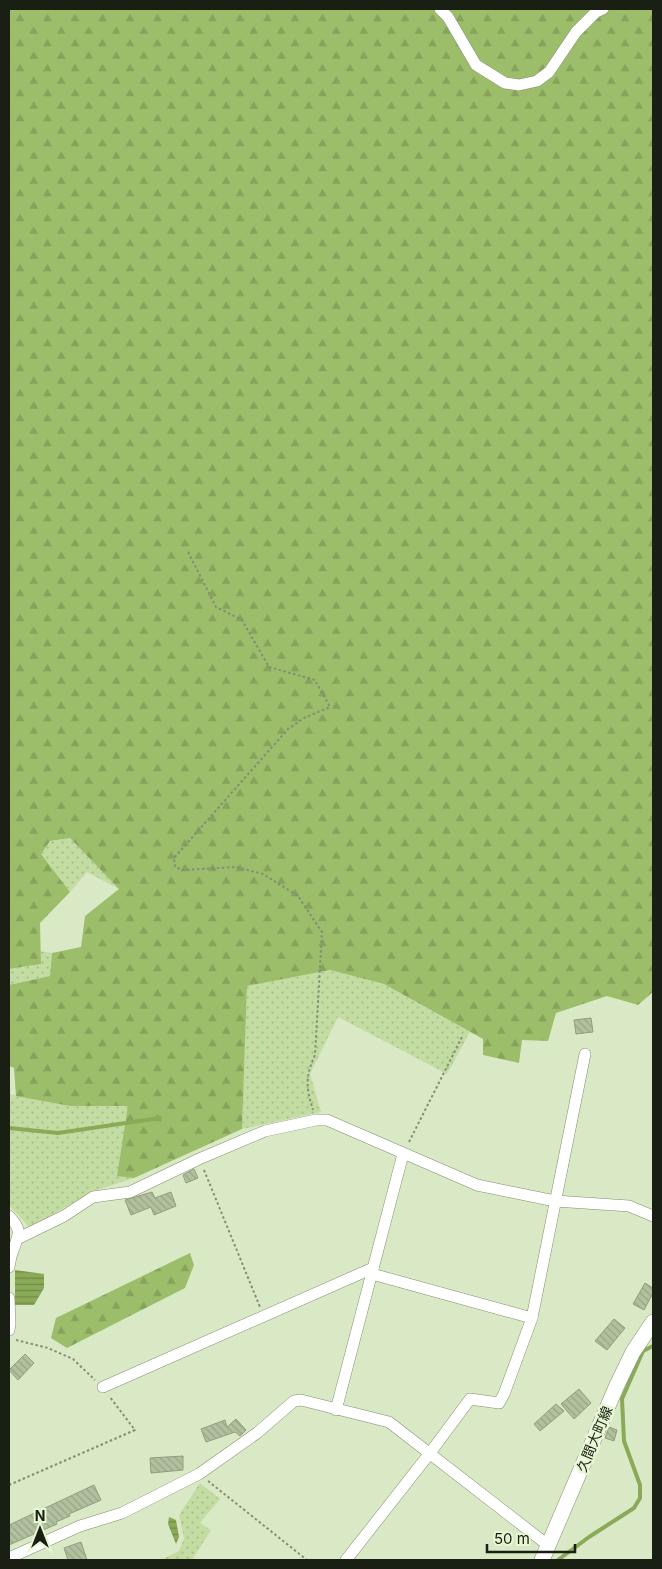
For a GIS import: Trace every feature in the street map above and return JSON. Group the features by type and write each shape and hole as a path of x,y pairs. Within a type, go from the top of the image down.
{"main road":[{"name":"久間大町線","path":"542,1560 617,1385 633,1352 653,1322"}],"street":[{"path":"440,9 448,17 476,65 505,83 519,85 537,81 549,72 576,32 603,9"},
{"path":"346,1560 430,1454 470,1399 499,1403 504,1394 532,1318 585,1054"},
{"path":"19,1238 64,1216 93,1197 130,1192 199,1159 265,1131 316,1120 327,1120 477,1185 556,1201 629,1206 653,1216"},
{"path":"336,1410 403,1154"},
{"path":"9,1216 19,1230 19,1238 13,1250 9,1267"},
{"path":"103,1387 372,1271 532,1318"},
{"path":"9,1298 9,1330"},
{"path":"9,1558 80,1526 122,1513 199,1474 257,1433 294,1401 302,1400 388,1422 549,1546"}],"path":[{"path":"188,552 216,607 242,620 269,667 315,680 330,707 304,718 288,729 174,858 175,867 184,870 236,867 263,874 298,896 322,932 315,1054 308,1070 306,1088 316,1120"},
{"path":"403,1154 463,1035"},
{"path":"199,1159 264,1316"},
{"path":"9,1338 48,1348 73,1359 103,1387 135,1430 9,1485"},
{"path":"199,1474 308,1560"}],"shaded area":[{"path":"70,838 119,889 87,872 70,892 41,854 50,841"},
{"path":"40,951 52,953 50,976 9,985 9,969 41,964"},
{"path":"330,970 384,984 470,1032 447,1074 338,1017 310,1074 321,1112 242,1129 247,986"},
{"path":"9,1094 70,1106 129,1106 118,1175 134,1178 91,1192 30,1228 9,1205"},
{"path":"15,1270 44,1274 44,1288 34,1305 15,1305"},
{"path":"200,1483 220,1499 200,1523 211,1530 192,1560 161,1560 179,1551 184,1538 179,1515"},
{"path":"169,1517 176,1520 179,1537 176,1544 168,1524"}],"green space":[{"path":"9,9 653,9 653,992 638,1005 607,996 556,1013 548,1041 522,1040 519,1063 483,1055 483,1039 384,984 330,970 247,986 242,1129 134,1178 117,1176 128,1106 70,1106 16,1096 14,1068 9,1066 9,985 50,976 52,953 81,947 85,916 119,889 70,838 50,841 41,854 70,892 40,923 41,964 9,969"},
{"path":"190,1253 194,1265 185,1288 67,1348 51,1338 56,1318"}],"building":[{"path":"591,1018 593,1032 576,1034 574,1020"},
{"path":"194,1169 198,1178 186,1183 183,1175"},
{"path":"152,1192 155,1198 171,1192 176,1206 154,1215 151,1207 131,1215 125,1200"},
{"path":"645,1283 653,1288 653,1293 644,1310 633,1304"},
{"path":"614,1319 625,1328 607,1350 595,1341"},
{"path":"25,1354 34,1363 18,1380 9,1370"},
{"path":"579,1389 591,1403 574,1419 561,1404"},
{"path":"556,1404 564,1411 540,1431 534,1424"},
{"path":"236,1419 246,1430 240,1436 235,1432 206,1442 201,1429 225,1420 227,1427"},
{"path":"609,1427 617,1430 614,1441 605,1438"},
{"path":"183,1456 183,1470 151,1473 150,1458"},
{"path":"94,1485 101,1500 69,1514 70,1516 56,1522 57,1524 9,1545 9,1525"},
{"path":"81,1542 87,1560 68,1560 64,1548"}],"waterway":[{"path":"9,1128 58,1133 160,1118"},
{"path":"558,1560 634,1508 640,1498 640,1485 624,1441 622,1399 643,1351 653,1346"}]}
